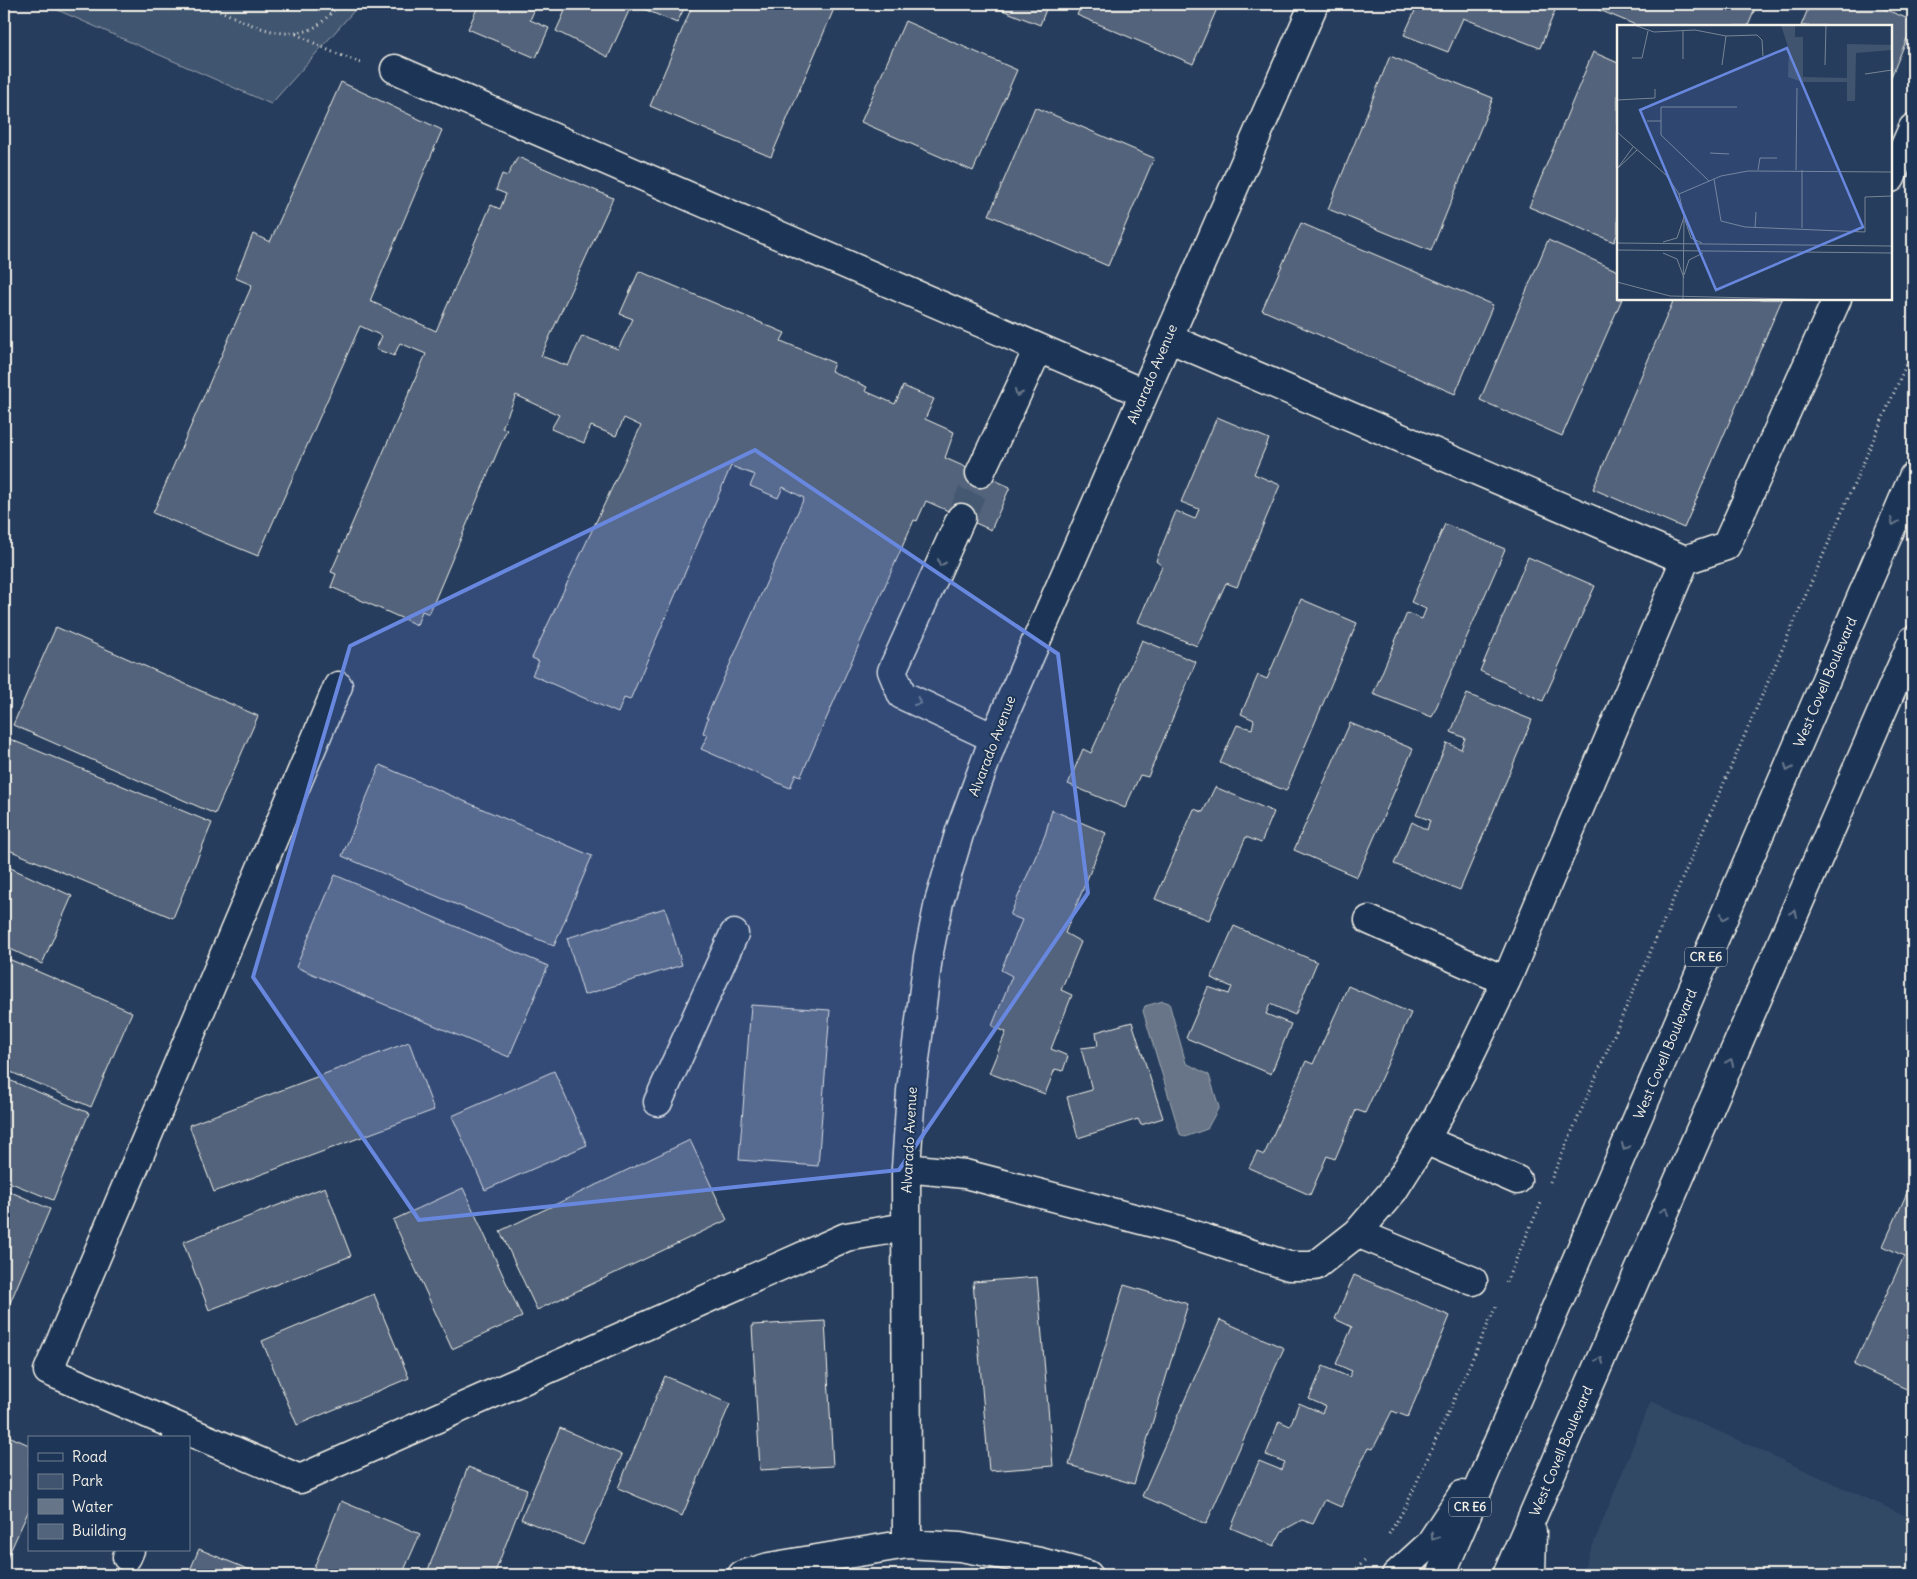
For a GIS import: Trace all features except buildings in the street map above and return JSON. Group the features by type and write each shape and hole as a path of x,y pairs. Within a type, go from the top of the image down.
{"main road":[{"name":"Alvarado Avenue","path":"907,1544 906,1168 911,1091 928,957 939,902 960,831 994,738 1314,4"},
{"path":"395,69 1144,393"},
{"path":"1892,176 1913,128"},
{"path":"1168,338 1685,560 1726,546 1837,300"},
{"path":"980,473 1038,348"},
{"name":"West Covell Boulevard","path":"1440,1575 1913,477"},
{"path":"961,518 892,671 902,694 994,738"},
{"path":"906,1168 965,1174 1176,1229 1290,1266 1315,1266 1357,1233 1393,1191 1425,1140 1462,1072 1506,981 1685,560"},
{"name":"West Covell Boulevard","path":"1508,1575 1913,640"},
{"path":"179,1433 48,1371 338,686"},
{"path":"1369,920 1506,981"},
{"path":"658,1102 734,934"},
{"path":"1425,1140 1518,1180"},
{"path":"190,1437 300,1479 846,1237 906,1227"},
{"path":"1357,1233 1473,1281"},
{"path":"1396,1575 1429,1545 1500,1438"},
{"path":"1531,1575 1533,1518"},
{"path":"742,1575 769,1567 907,1544 960,1547 1040,1562 1088,1575"}],"path":[{"path":"206,4 257,26 280,33 296,34 330,51 368,65 395,69"},
{"path":"296,34 315,27 340,4"},
{"path":"1547,1189 1913,349"},
{"path":"1503,1290 1543,1198"},
{"path":"1386,1538 1406,1506 1499,1299"},
{"path":"1349,1575 1370,1556"}],"highlighted area":[{"path":"755,450 1058,654 1088,893 899,1170 419,1220 253,977 350,646"}],"shaded area":[{"path":"1651,1401 1913,1519 1913,1575 1581,1575"}],"green space":[{"path":"44,4 360,4 271,104"}],"water":[{"path":"1163,1001 1169,1003 1186,1063 1209,1075 1219,1107 1207,1129 1185,1137 1180,1134 1143,1011 1145,1006"}],"tunnel":[{"path":"961,518 980,473"}]}
